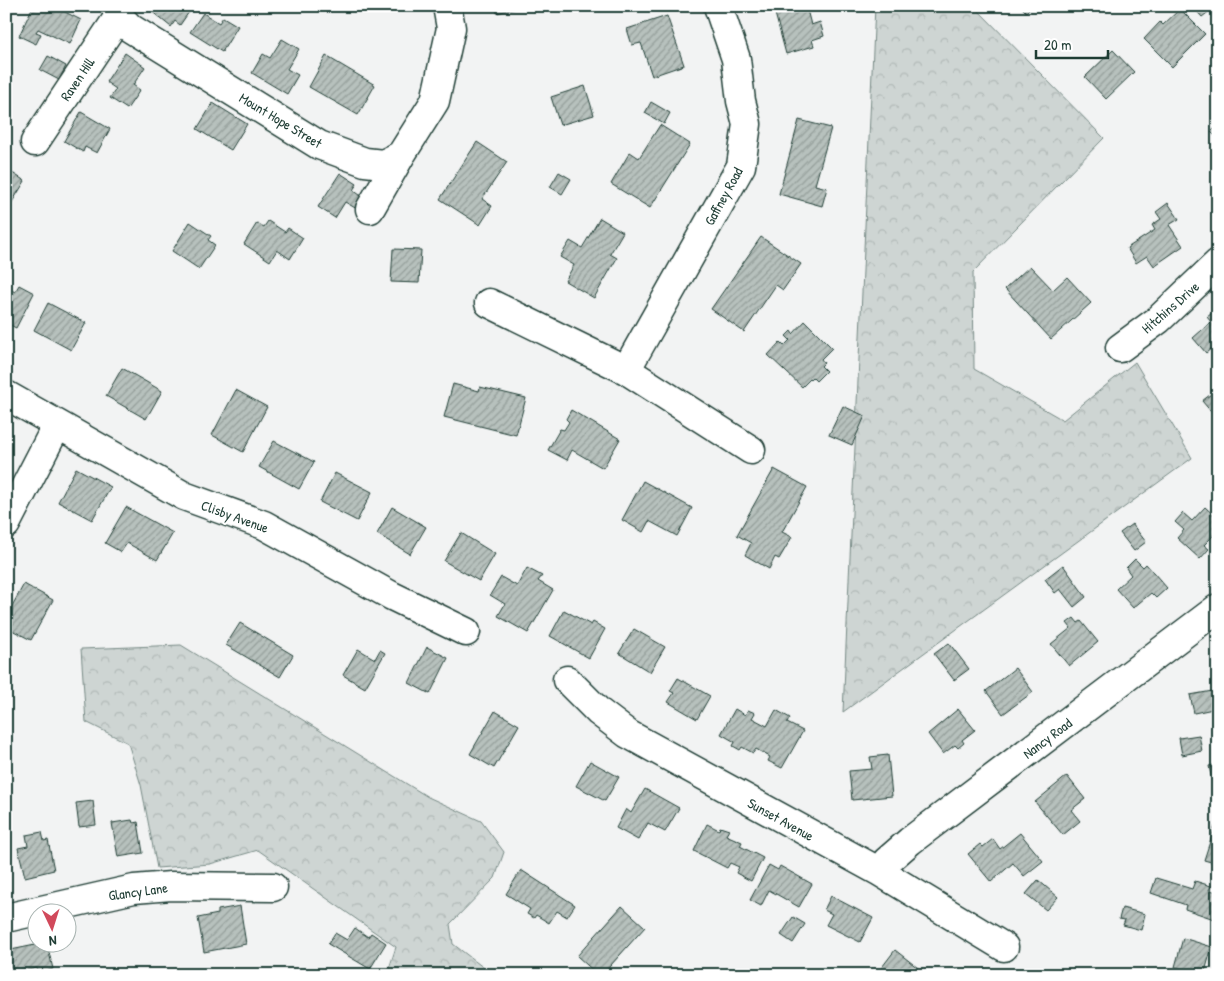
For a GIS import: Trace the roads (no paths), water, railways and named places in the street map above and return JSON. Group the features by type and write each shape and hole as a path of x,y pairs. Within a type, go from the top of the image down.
{"street":[{"path":"370,209 435,101 451,28 447,6"},
{"name":"Gaffney Road","path":"626,370 741,166 747,124 741,101 736,59 718,6"},
{"name":"Mount Hope Street","path":"117,11 130,28 319,145 365,162 383,164 401,155"},
{"name":"Raven Hill","path":"35,142 117,11"},
{"name":"Hitchins Drive","path":"1120,348 1158,320 1218,263"},
{"path":"489,303 626,370 752,450"},
{"name":"Clisby Avenue","path":"6,395 184,496 264,525 392,596 466,632"},
{"path":"6,524 58,425"},
{"name":"Nancy Road","path":"880,872 887,861 910,841 1218,608"},
{"name":"Sunset Avenue","path":"567,680 599,712 628,734 880,872 1004,947"},
{"name":"Glancy Lane","path":"6,918 134,888 171,886 273,887"}]}
